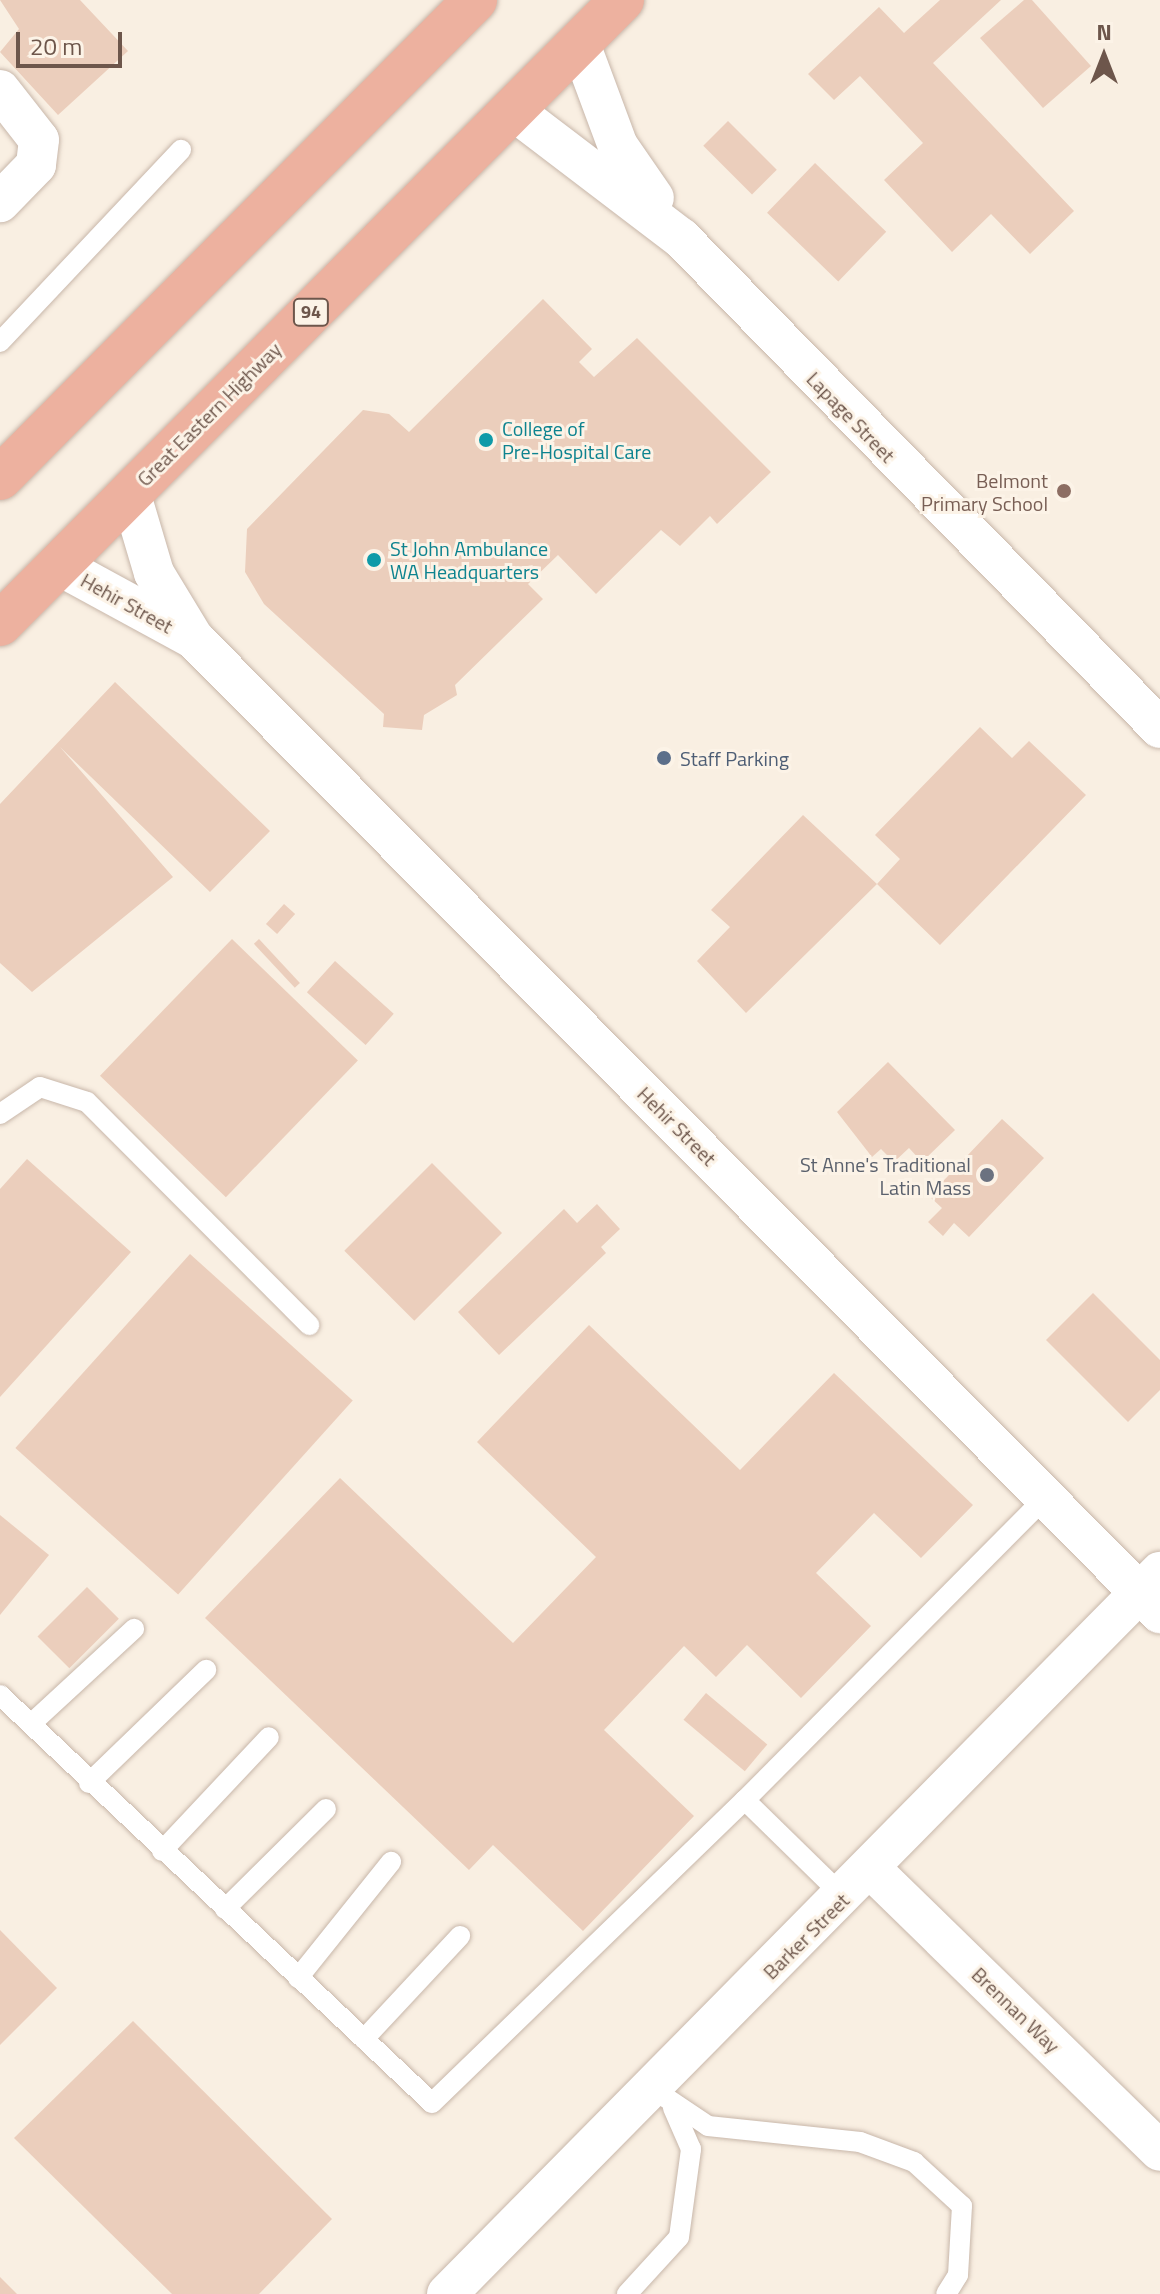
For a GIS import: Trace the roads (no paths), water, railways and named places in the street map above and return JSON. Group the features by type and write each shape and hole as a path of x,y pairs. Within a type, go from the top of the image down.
{"highway":[{"path":"0,478 475,0"},
{"name":"Great Eastern Highway","path":"0,624 622,0"}],"street":[{"name":"Lapage Street","path":"580,44 618,146 681,238"},
{"path":"0,90 39,140 36,165 0,202"},
{"name":"Lapage Street","path":"514,111 681,238 1160,728"},
{"name":"Hehir Street","path":"130,492 154,573 194,639 1045,1498 1153,1592"},
{"name":"Hehir Street","path":"60,566 194,639"},
{"name":"Barker Street","path":"447,2294 663,2098 872,1870 1153,1592"},
{"name":"Brennan Way","path":"872,1870 1160,2151"}],"lane":[{"path":"0,342 181,150"},
{"path":"0,1114 40,1087 87,1102 309,1325"},
{"path":"0,1695 32,1723 89,1783 432,2103 745,1800 1045,1498"},
{"path":"32,1723 134,1629"},
{"path":"89,1783 206,1670"},
{"path":"162,1851 269,1737"},
{"path":"745,1800 845,1898"},
{"path":"225,1909 326,1809"},
{"path":"298,1978 391,1862"},
{"path":"364,2039 460,1936"},
{"path":"627,2294 679,2237 691,2149 663,2098"},
{"path":"663,2098 708,2126 860,2142 914,2162 962,2206 958,2275 946,2294"}],"place":[{"name":"College of Pre-Hospital Care","path":"486,440"},
{"name":"Belmont Primary School","path":"1064,491"},
{"name":"St John Ambulance WA Headquarters","path":"374,560"},
{"name":"Staff Parking","path":"664,758"},
{"name":"St Anne's Traditional Latin Mass","path":"987,1175"}]}
